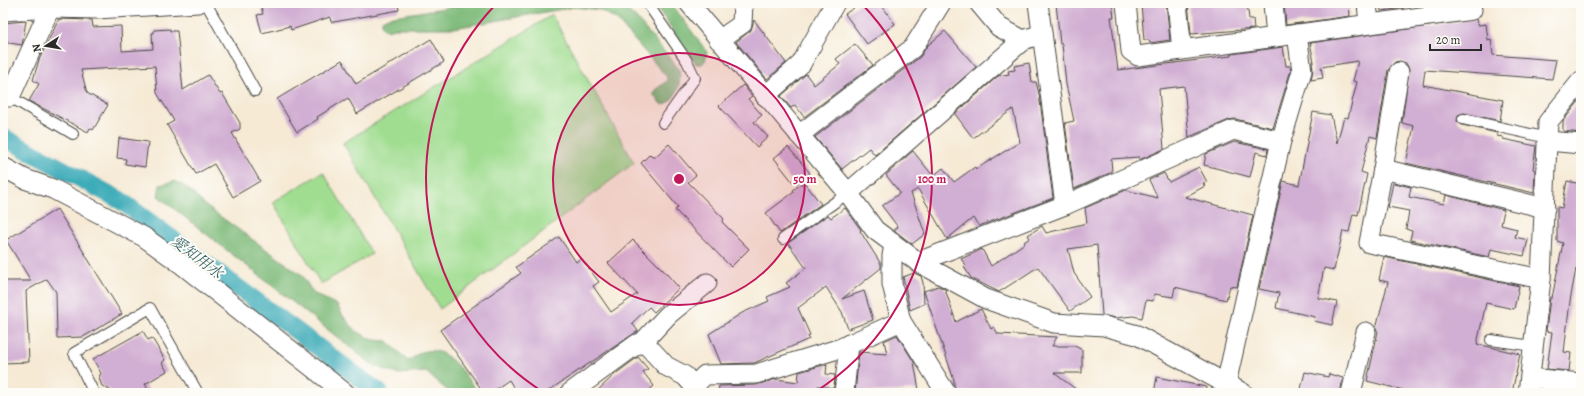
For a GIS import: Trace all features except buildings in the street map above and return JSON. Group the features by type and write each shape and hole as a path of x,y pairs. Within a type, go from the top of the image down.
{"street":[{"path":"3,11 50,8 97,9 198,3"},
{"path":"689,3 765,96 848,193 875,230 918,262 986,300 1054,323 1104,326 1137,335 1243,393"},
{"path":"719,40 742,24 743,3"},
{"path":"765,96 801,64 835,3"},
{"path":"799,135 913,48 941,3"},
{"path":"979,3 999,27 1023,40"},
{"path":"1038,3 1065,205"},
{"path":"1126,3 1131,51 1138,56 1472,10 1470,3"},
{"path":"1177,3 1182,50"},
{"path":"1273,3 1276,37"},
{"path":"1367,3 1368,24"},
{"path":"10,97 50,8"},
{"path":"848,193 1023,40 1042,34"},
{"path":"1226,384 1281,141 1302,71 1297,34"},
{"path":"1398,72 1383,169 1369,243 1541,279"},
{"path":"1581,81 1548,122 1541,279 1529,386 1581,383"},
{"path":"918,262 1065,205 1233,130 1281,141"},
{"path":"1548,140 1581,144"},
{"path":"3,167 25,179 53,189 144,237 180,263 345,393"},
{"path":"1383,169 1545,208"},
{"path":"894,245 892,256 892,284 901,321 946,393"},
{"path":"641,344 668,315 706,283"},
{"path":"570,393 638,344 645,343 666,366 685,376 692,390 705,376 756,374 848,344 901,321"},
{"path":"1351,393 1366,332"},
{"path":"844,393 848,344"}],"lane":[{"path":"206,3 255,91"},
{"path":"647,3 687,61 695,78 663,123"},
{"path":"10,97 73,134"},
{"path":"1462,118 1548,140"},
{"path":"784,239 848,193"},
{"path":"94,393 74,353 150,308 198,393"},
{"path":"1491,340 1533,346"}],"green space":[{"path":"476,3 619,3 635,17 679,69 680,80 678,90 664,105 660,103 653,94 655,90 667,81 667,77 617,20 600,10 574,7 454,28 395,28 386,30 382,26 382,20 388,17"},
{"path":"654,3 671,3 707,52 705,61 702,64 696,64"},
{"path":"552,15 634,163 440,309 343,143"},
{"path":"323,172 372,254 321,284 273,202"},
{"path":"175,181 187,188 207,207 302,275 313,293 337,305 343,316 356,331 373,340 387,341 408,361 422,352 440,352 455,363 478,393 450,393 426,372 397,374 374,366 158,196 160,185"}],"waterway":[{"name":"愛知用水","path":"3,137 120,200 380,393"}]}
